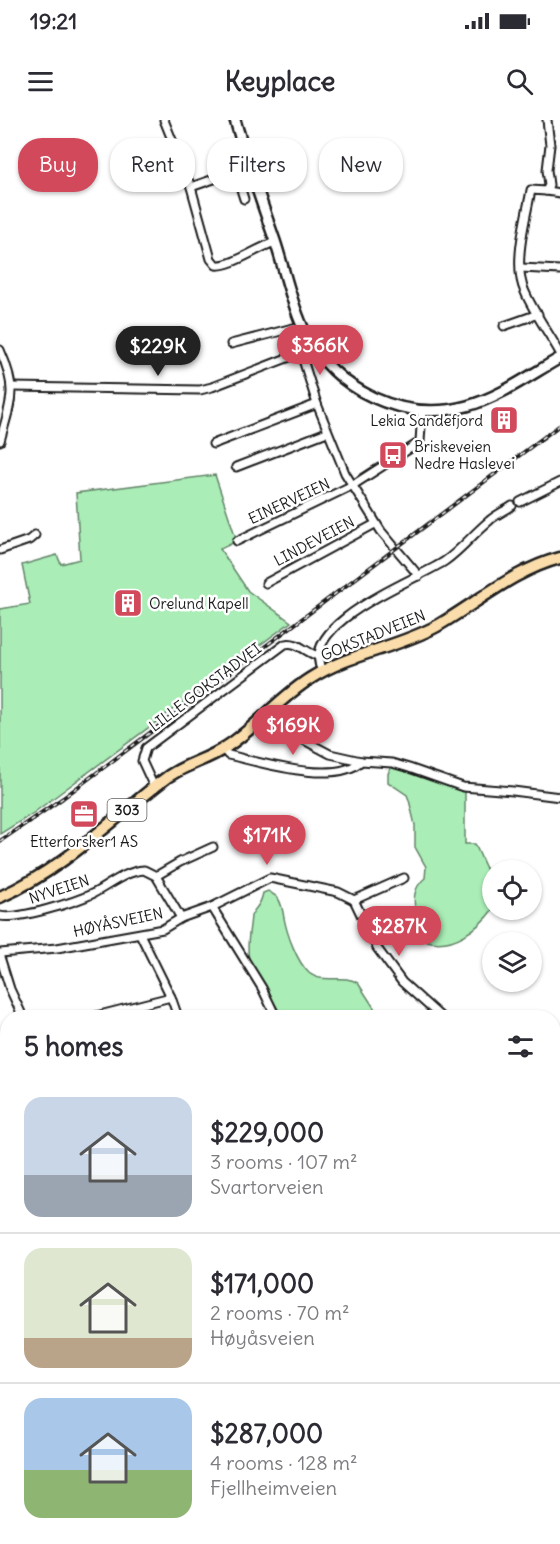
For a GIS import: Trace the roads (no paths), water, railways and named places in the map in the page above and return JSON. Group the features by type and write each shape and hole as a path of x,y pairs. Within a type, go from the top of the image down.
{"main road":[{"path":"235,120 299,318 319,355 341,378 367,395 387,404 422,410 457,408 485,400 560,358"},
{"name":"GOKSTADVEIEN","path":"0,897 32,882 60,864 154,787 178,770 223,749 298,686 322,671 434,627 527,571 560,559"}],"street":[{"path":"164,120 171,138"},
{"path":"546,191 549,185 547,170 550,144 547,120"},
{"path":"560,193 531,190 522,238 521,268 524,290 560,353"},
{"path":"192,192 211,259 216,266 275,242"},
{"path":"242,192 244,198"},
{"path":"521,268 560,270"},
{"path":"504,326 538,314"},
{"path":"231,344 293,328 327,432 345,473 375,524 419,576"},
{"path":"0,350 12,387 0,441"},
{"path":"12,387 200,390 300,352"},
{"path":"213,444 317,404"},
{"name":"EINERVEIEN","path":"237,541 353,485 420,442 422,410"},
{"path":"236,467 327,432"},
{"path":"520,502 560,482"},
{"path":"322,671 318,656 328,635 351,613 457,553 488,521 512,506"},
{"name":"LINDEVEIEN","path":"266,583 375,524"},
{"path":"0,550 29,540 35,535"},
{"name":"LILLE GOKSTADVEI","path":"154,787 142,762 147,748 278,648 292,643 318,656"},
{"path":"270,709 298,737 321,751 361,761 409,768 463,787 560,797"},
{"path":"223,749 228,755 305,771 340,771 356,767 361,761"},
{"path":"181,918 156,876 213,847"},
{"name":"NYVEIEN","path":"0,915 16,916 83,898 134,872 148,871 156,876"},
{"name":"HØYÅSVEIEN","path":"0,952 57,948 163,929 181,918 212,907 270,878 338,892 354,900"},
{"path":"404,878 354,900 377,948 402,982 433,1010"},
{"path":"212,907 262,988 273,1010"},
{"path":"140,934 176,1010"},
{"path":"0,957 20,1010"},
{"path":"120,1010 171,997"}],"railway":[{"path":"0,841 63,798 560,425"}],"place":[{"name":"Lekia Sandefjord","path":"504,420"},
{"name":"Briskeveien Nedre Haslevei","path":"393,455"},
{"name":"Orelund Kapell","path":"128,603"},
{"name":"Etterforsker1 AS","path":"84,814"}]}
